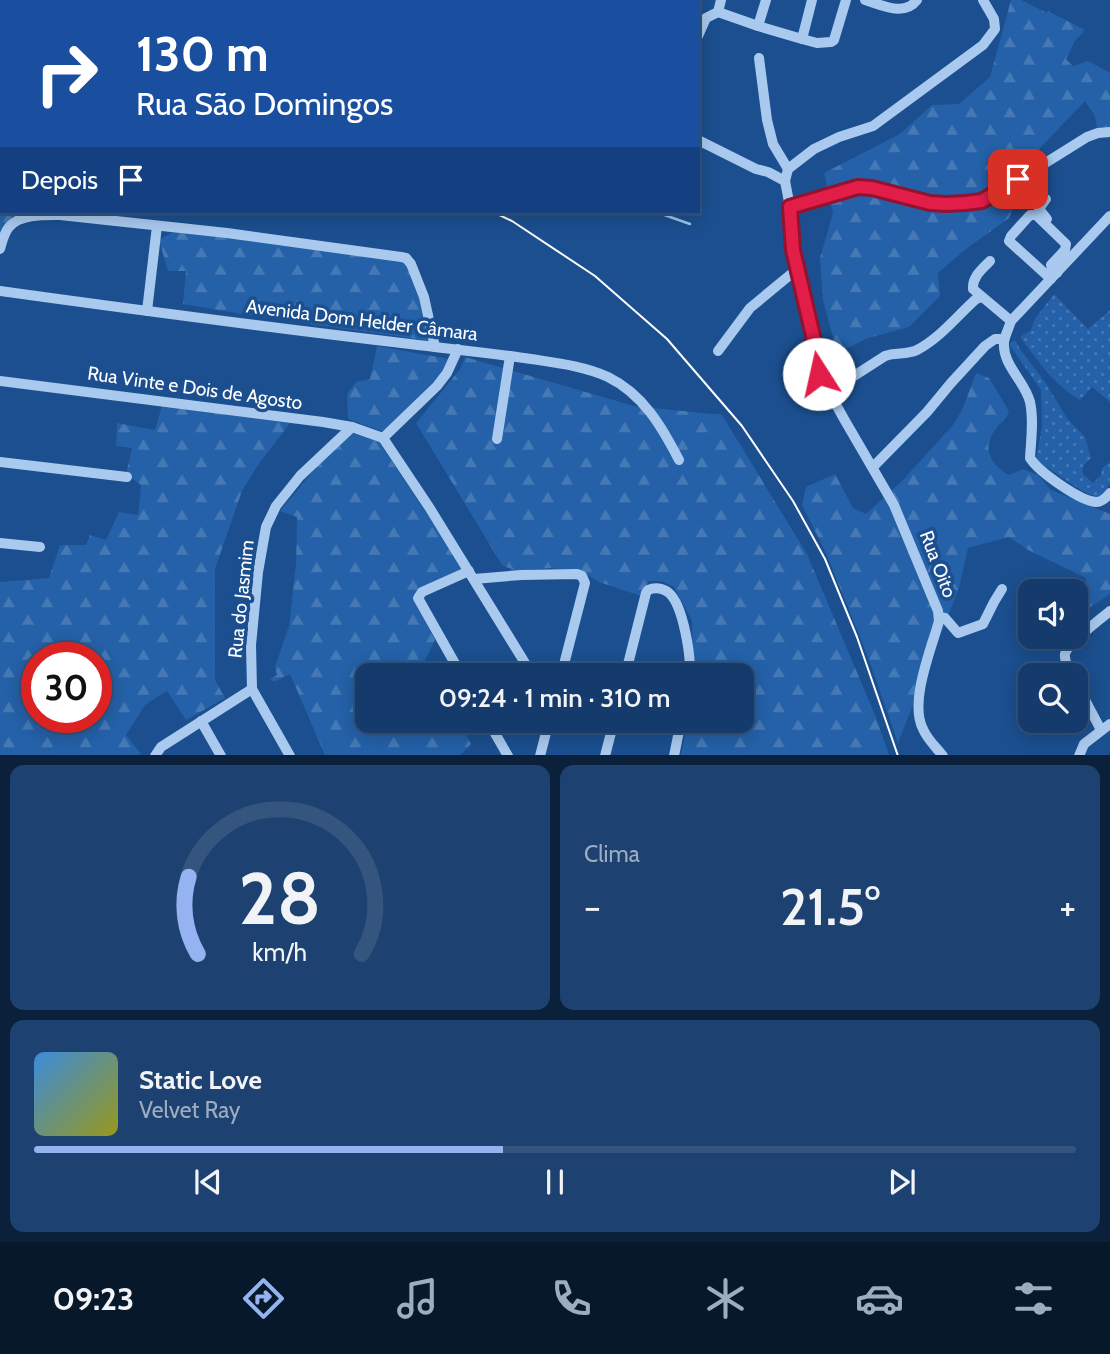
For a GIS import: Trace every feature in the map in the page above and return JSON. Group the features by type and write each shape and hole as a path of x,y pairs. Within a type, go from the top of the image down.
{"street":[{"path":"718,12 721,0"},
{"path":"758,26 766,0"},
{"path":"802,39 812,0"},
{"path":"700,32 706,18 718,12 817,43 831,42 834,40 846,0"},
{"path":"865,0 895,4 899,10 913,6 917,0"},
{"path":"700,141 785,181 789,169 814,149 839,137 873,126 983,45 995,29 994,19 983,0"},
{"path":"759,58 773,144 789,169"},
{"path":"790,207 858,187 930,203 982,201 1087,137 1110,132"},
{"name":"Rua Oito","path":"785,181 796,270 813,336 819,374 905,527 939,617 919,690 918,705 923,730 943,755"},
{"path":"1046,199 1038,209 1040,212 1081,249"},
{"path":"0,249 9,227 17,221 37,216 60,215 227,233 406,258 424,297 435,347"},
{"path":"1030,215 1036,215 1066,244 1065,250 1051,265 1054,276 1009,241 1030,215"},
{"path":"1108,222 1011,321 1004,339 1005,356 1026,390 1030,403 1030,458 1034,464 1065,488 1095,502 1110,493"},
{"path":"147,311 157,226"},
{"path":"990,261 976,276 972,283 973,289 1011,321"},
{"path":"718,351 750,308 796,270"},
{"name":"Avenida Dom Helder Câmara","path":"0,291 458,349 582,368 611,379 634,395 662,428 680,460"},
{"path":"829,392 885,356 920,349 981,297"},
{"path":"873,467 985,346 995,339 1004,339"},
{"path":"458,349 447,373 437,386 383,438 525,663"},
{"path":"497,439 510,356"},
{"name":"Rua Vinte e Dois de Agosto","path":"0,381 352,427 383,438"},
{"name":"Rua do Jasmim","path":"290,755 252,689 250,645 266,527 276,506 300,476 352,427"},
{"path":"0,462 127,477"},
{"path":"0,543 40,547"},
{"path":"455,663 418,598 422,592 471,575 577,574 582,576 585,583 564,663"},
{"path":"628,663 646,593 654,587 665,590 673,598 683,623 691,663"},
{"path":"939,617 945,618 958,633 983,624 1002,589"},
{"path":"1066,663 1065,655 1070,645 1110,611"},
{"path":"155,755 161,747 252,689"},
{"path":"1079,755 1084,744 1106,727 1088,701"},
{"path":"201,721 221,755"},
{"path":"495,733 508,755"},
{"path":"540,755 546,733"},
{"path":"605,755 611,733"},
{"path":"674,755 679,733"}],"green space":[{"path":"1011,0 1021,0 1085,30 1075,41 1066,59 1073,66 1088,61 1110,73 1110,132 1098,133 1095,116 1085,101 1040,148 1009,218 938,273 940,296 909,327 868,338 837,353 823,300 820,258 833,213 824,173 900,134 932,105 959,104 990,77"},
{"path":"0,214 20,214 9,220 0,238"},
{"path":"180,228 405,263 417,278 431,341 183,304 186,271 168,271 159,240"},
{"path":"1054,294 1088,329 1110,310 1110,402 1092,387 1080,400 1070,393 1047,372 1020,337 1031,330 1034,320"},
{"path":"1015,340 1067,418 1085,437 1091,458 1083,466 1083,474 1093,483 1101,475 1102,468 1110,462 1110,483 1101,499 1082,491 1036,460 1042,427 1041,390 1009,344"},
{"path":"377,346 449,359 440,375 384,432 348,419 347,394 356,382 370,379"},
{"path":"465,357 634,406 722,415 807,554 875,715 889,755 681,755 686,733 754,733 754,663 693,663 692,621 674,587 661,581 649,581 641,596 599,582 581,572 550,568 516,571 502,565 416,423 461,368"},
{"path":"976,373 989,378 1009,411 989,443 990,455 997,466 1009,475 1023,469 1038,475 1051,490 1110,514 1110,594 1088,609 1088,579 1028,550 1009,537 968,548 959,588 898,743 868,657 826,553 802,505 806,487 835,474 853,508 866,514 902,481 953,425 963,408"},
{"path":"162,406 290,423 242,491 215,569 215,680 225,698 186,720 167,691 145,705 126,735 141,754 0,755 0,582 49,578 60,545 86,545 90,535 106,540 119,512 138,515 141,485 126,474 132,448 116,446 117,423 155,430"},
{"path":"353,433 379,442 465,571 413,595 435,640 425,660 428,663 355,663 355,733 465,733 471,744 460,755 325,755 290,674 274,682 270,679 277,675 275,667 289,626 296,564 297,517 280,511 326,456"}],"waterway":[{"path":"662,214 690,224"}],"tram line":[{"path":"497,214 595,276 667,339 742,426 793,501 825,559 857,637 898,755"}],"route":[{"path":"819,374 813,336 796,270 790,207 858,187 930,203 982,201 1018,179"}]}
